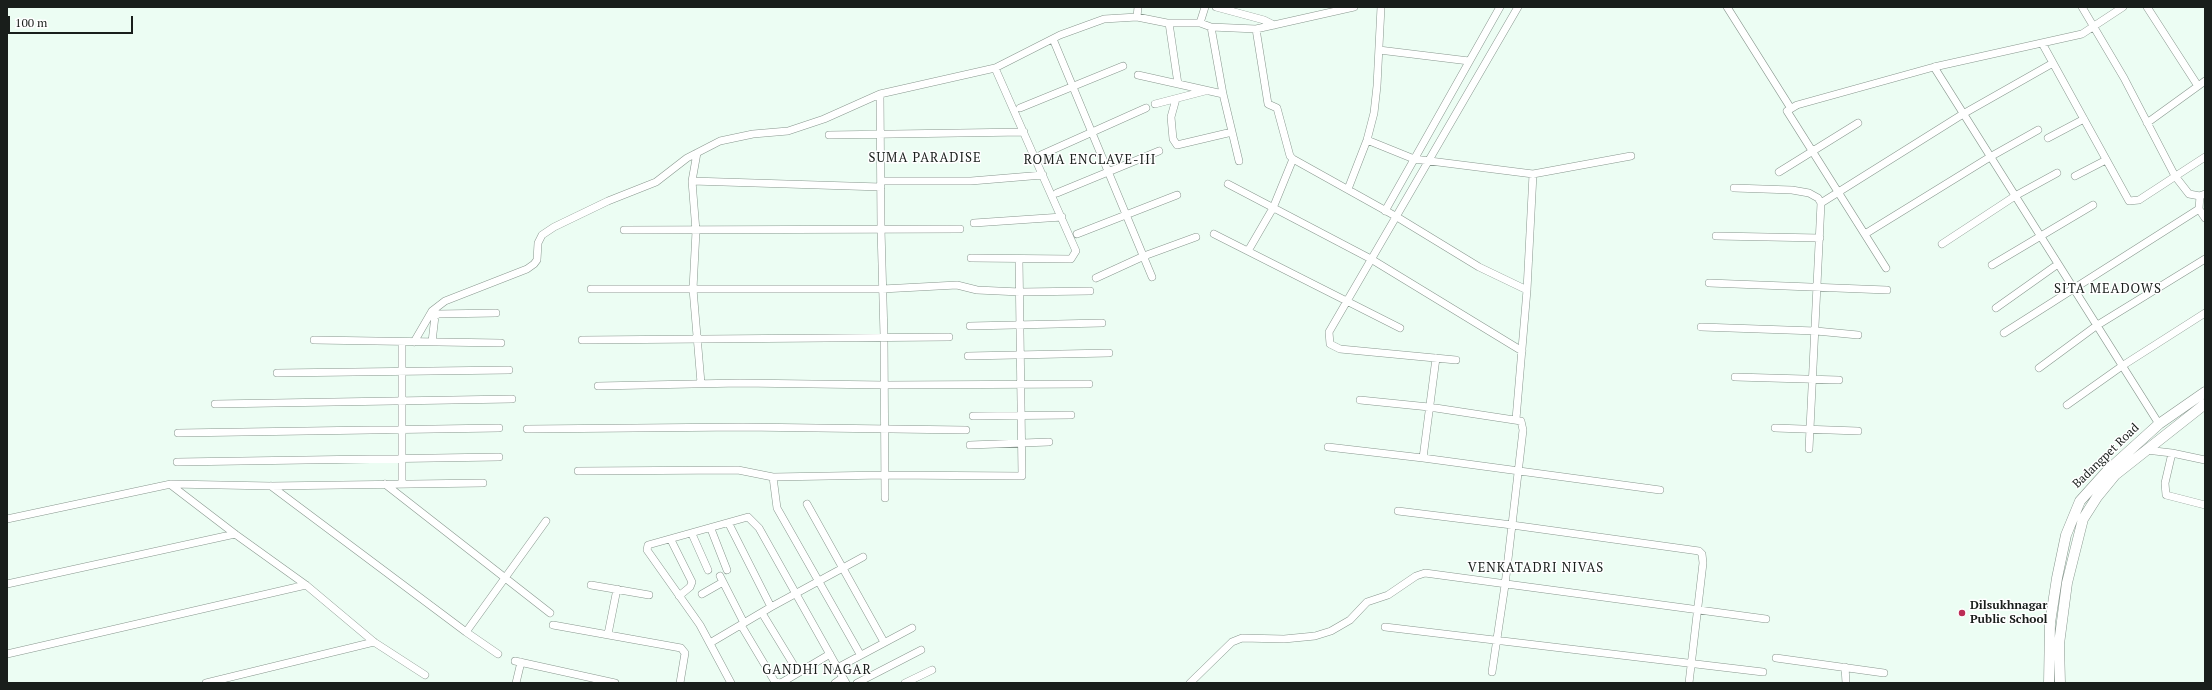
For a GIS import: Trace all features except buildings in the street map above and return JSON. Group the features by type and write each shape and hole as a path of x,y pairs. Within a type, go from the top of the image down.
{"main road":[{"name":"Badangpet Road","path":"2049,683 2050,622 2056,578 2066,535 2080,501 2107,471 2159,424 2205,392"},
{"name":"Badangpet Road","path":"2060,683 2060,644 2067,583 2082,519 2097,497 2115,476 2205,404"}],"street":[{"path":"1137,17 1138,7"},
{"path":"1200,24 1204,7"},
{"path":"1216,7 1268,21 1274,25"},
{"path":"414,342 432,311 445,301 528,269 537,260 538,243 542,235 548,231 608,201 656,182 697,153 727,139 788,131 824,119 880,94 995,68 1053,39 1104,19 1137,17 1169,23 1256,29 1354,7"},
{"path":"1348,189 1367,140 1374,113 1380,50 1381,7"},
{"path":"1385,210 1500,7"},
{"path":"1456,360 1335,347 1330,344 1329,332 1346,300 1397,217 1518,7"},
{"path":"1728,7 1790,108"},
{"path":"2082,7 2175,176 2189,194 2202,195 2199,209 2205,218"},
{"path":"1886,268 1839,191 1786,111 1790,108 1934,67 2082,34 2123,7"},
{"path":"2147,7 2198,86"},
{"path":"1169,23 1178,84"},
{"path":"1211,27 1223,94 1239,161"},
{"path":"1256,29 1268,104 1277,108 1290,156 1293,159 1385,210 1479,267 1527,290"},
{"path":"1053,39 1092,130 1152,278"},
{"path":"2042,43 2106,160 2131,202 2139,200 2205,157"},
{"path":"1380,50 1469,61"},
{"path":"1821,203 1963,114 2053,63"},
{"path":"1020,108 1073,85 1123,66"},
{"path":"1934,67 2159,424"},
{"path":"971,258 1071,259 1076,251 995,68"},
{"path":"1138,75 1223,94"},
{"path":"2147,123 2205,81"},
{"path":"1155,104 1205,91"},
{"path":"880,94 882,289 885,385 885,498"},
{"path":"1176,99 1171,117 1173,139 1177,145 1232,132"},
{"path":"1041,155 1092,130 1146,108"},
{"path":"2048,138 2084,119"},
{"path":"1779,172 1858,123"},
{"path":"1865,234 1990,157 2038,130"},
{"path":"829,135 1024,132"},
{"path":"1367,140 1414,159 1533,174 1631,156"},
{"path":"1057,193 1159,151"},
{"path":"697,153 692,181 696,231 693,289 701,383"},
{"path":"1248,251 1273,208 1293,159"},
{"path":"2075,176 2106,160"},
{"path":"1942,244 2015,196 2057,173"},
{"path":"1516,420 1527,290 1533,174"},
{"path":"692,181 881,184 1043,175"},
{"path":"1228,184 1371,258 1522,351"},
{"path":"1734,188 1792,190 1809,193 1818,198 1821,203 1816,331 1809,450"},
{"path":"1077,234 1177,195"},
{"path":"1992,266 2093,205"},
{"path":"2004,333 2074,287 2199,209"},
{"path":"974,223 1062,217"},
{"path":"624,230 696,231 960,229"},
{"path":"1214,234 1400,328"},
{"path":"1716,236 1820,238"},
{"path":"1096,278 1144,256 1196,237"},
{"path":"578,471 738,470 773,477 885,475 1022,476 1019,259"},
{"path":"2039,368 2096,326 2205,259"},
{"path":"1996,308 2058,264"},
{"path":"1709,283 1887,290"},
{"path":"591,289 882,289 957,285 977,290 1020,292 1090,290"},
{"path":"432,342 435,316 438,314 496,313"},
{"path":"2067,405 2122,366 2205,313"},
{"path":"970,326 1102,322"},
{"path":"1701,328 1816,331 1858,335"},
{"path":"582,340 884,336 949,337"},
{"path":"314,340 501,343"},
{"path":"402,342 402,484"},
{"path":"968,356 1108,353"},
{"path":"1422,458 1436,358"},
{"path":"277,373 509,370"},
{"path":"1735,376 1839,380"},
{"path":"598,386 701,383 885,385 1089,384"},
{"path":"215,404 512,399"},
{"path":"1360,400 1429,407 1521,421 1523,430 1517,470 1505,585 1492,672"},
{"path":"973,416 1071,415"},
{"path":"527,429 743,427 966,430"},
{"path":"178,433 499,428"},
{"path":"1775,428 1858,431"},
{"path":"970,445 1049,442"},
{"path":"1328,447 1517,470 1660,490"},
{"path":"2146,450 2172,453 2205,460"},
{"path":"2172,453 2165,483 2166,495 2205,505"},
{"path":"178,462 499,457"},
{"path":"773,477 777,508 860,654"},
{"path":"7,519 171,484 272,486 483,483"},
{"path":"171,484 235,534 306,585 374,642 425,674"},
{"path":"384,484 550,612"},
{"path":"272,486 466,632 498,654"},
{"path":"807,504 884,642"},
{"path":"1398,511 1698,551 1702,554 1703,563 1689,683"},
{"path":"732,683 700,625 647,550 648,545 729,524 748,517 752,519 759,528 797,593 844,681 835,683"},
{"path":"466,632 546,521"},
{"path":"729,524 771,607"},
{"path":"711,529 727,570"},
{"path":"7,584 235,534"},
{"path":"692,534 708,570"},
{"path":"671,540 692,582 690,587 679,596"},
{"path":"710,643 771,607 863,558"},
{"path":"1190,683 1232,642 1242,638 1284,639 1315,636 1331,631 1350,620 1367,602 1388,595 1416,576 1437,574 1505,585 1766,619"},
{"path":"702,594 721,579 743,624 775,682 781,683 830,654"},
{"path":"7,654 306,585"},
{"path":"591,585 649,595"},
{"path":"608,634 617,589"},
{"path":"762,613 798,672"},
{"path":"553,625 681,648 685,653 680,683"},
{"path":"1385,626 1497,642 1763,672"},
{"path":"837,668 860,654 912,628"},
{"path":"206,683 374,642"},
{"path":"857,683 921,650"},
{"path":"1776,658 1884,673"},
{"path":"516,683 518,661 615,683"},
{"path":"1845,667 1846,683"},
{"path":"905,683 932,670"}],"place":[{"name":"Dilsukhnagar Public School","path":"1962,613"}],"district":[{"name":"SUMA PARADISE","path":"925,158"},
{"name":"ROMA ENCLAVE-III","path":"1090,160"},
{"name":"SITA MEADOWS","path":"2108,289"},
{"name":"VENKATADRI NIVAS","path":"1536,568"},
{"name":"GANDHI NAGAR","path":"817,670"}]}
